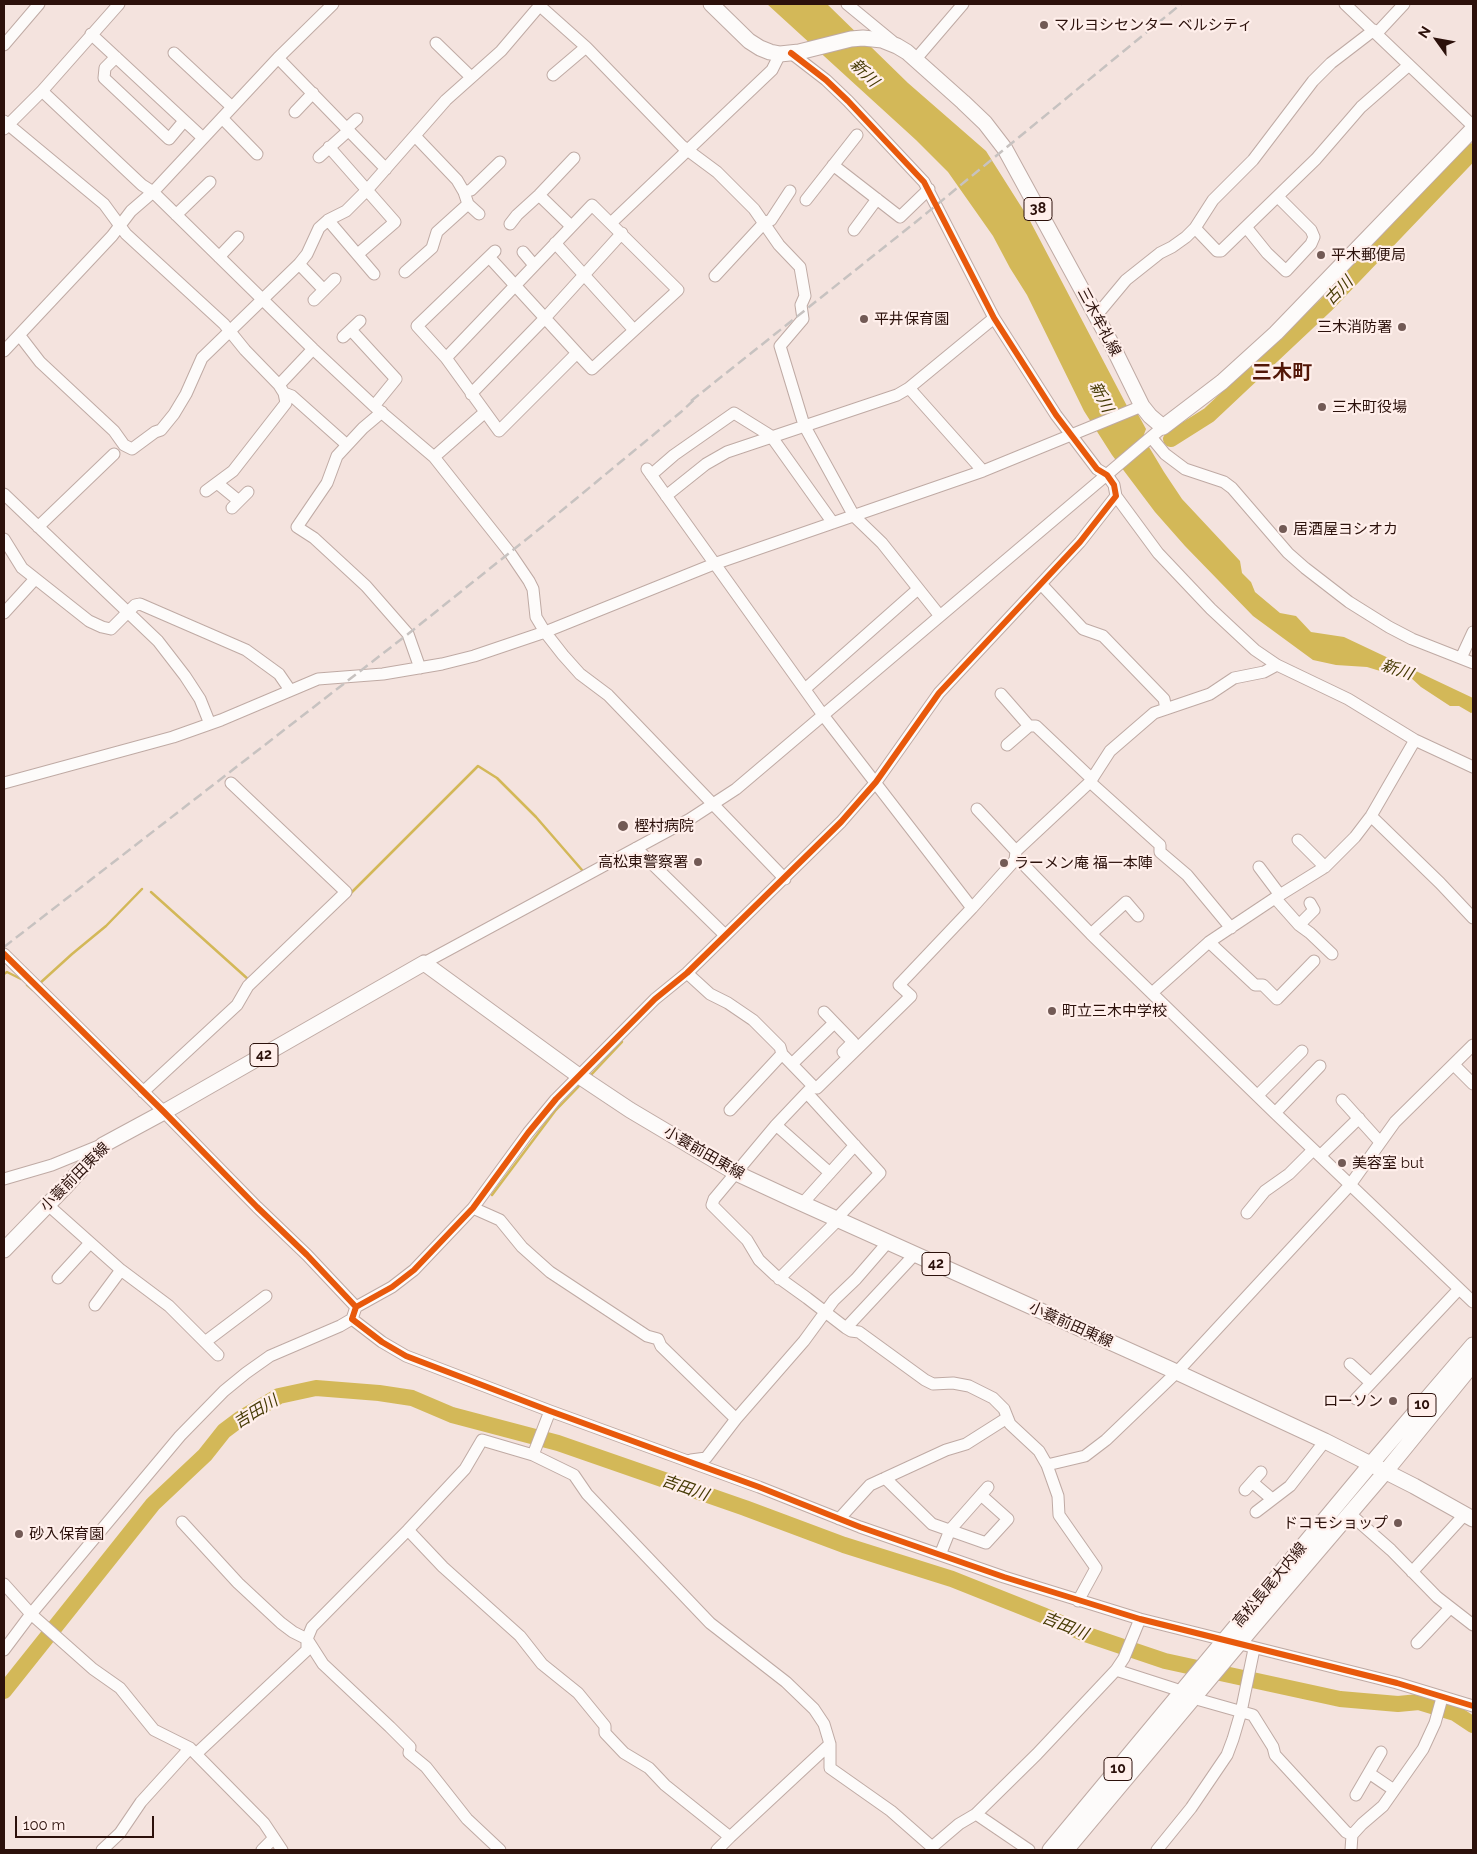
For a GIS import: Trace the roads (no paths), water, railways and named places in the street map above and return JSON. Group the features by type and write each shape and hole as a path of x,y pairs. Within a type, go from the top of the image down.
{"main road":[{"name":"三木牟礼線","path":"712,4 749,41 760,48 785,53 807,51 864,38 882,40 897,46 985,123 1004,150 1096,316 1139,407 1150,416 1154,435"},
{"path":"1154,435 1222,382 1276,333 1473,128"},
{"name":"小蓑前田東線","path":"4,1250 103,1145 424,963 579,1076 630,1110 736,1172 802,1204 1178,1372 1325,1441 1470,1514"},
{"name":"高松長尾大内線","path":"1066,1850 1371,1464 1473,1345"},
{"name":"高松長尾大内線","path":"1229,1645 1350,1514 1473,1364"},
{"name":"高松長尾大内線","path":"1050,1850 1190,1692"}],"street":[{"path":"4,45 39,4"},
{"path":"118,4 42,91 5,125 104,204 126,234 230,331 245,350 282,389 347,445"},
{"path":"4,352 112,236 119,224 131,211 153,192 278,58 333,4"},
{"path":"847,4 897,46"},
{"path":"915,60 963,4"},
{"path":"1346,4 1376,31 1473,128"},
{"path":"1096,316 1126,280 1160,253 1186,237 1195,228 1213,200 1253,160 1313,81 1331,64 1376,31 1404,4"},
{"path":"20,336 40,362 114,431 128,448 132,449 155,432 161,430 174,414 186,394 202,358 299,264 308,254 319,228 328,220 346,211 367,190 446,100 501,51 540,5 586,47 682,146 717,172 754,209 779,245 800,267 805,296 802,305 803,319 780,346 804,425 854,516 882,543 940,616"},
{"path":"91,34 203,138"},
{"path":"436,43 471,77"},
{"path":"553,75 586,47"},
{"path":"174,53 232,107"},
{"path":"611,223 772,70 785,53 826,80 916,172 929,190 994,318 1056,415 1097,469 1106,475 1114,485 1116,496 1158,553 1211,609 1255,650 1277,665 1348,699 1416,740 1473,767"},
{"path":"116,57 105,68 104,78 169,139 184,121"},
{"path":"278,58 318,93 347,130 386,169"},
{"path":"1195,228 1217,251 1221,251 1316,159 1361,107 1409,65"},
{"path":"42,91 142,185 153,192 313,349 434,457 510,553 529,582 533,589 536,617 545,632 580,674 608,695 785,879"},
{"path":"295,112 318,93"},
{"path":"222,118 256,154"},
{"path":"319,157 357,119"},
{"path":"806,200 857,135"},
{"path":"415,136 457,180 468,204 479,214"},
{"path":"329,148 396,222 358,254"},
{"path":"510,224 574,158"},
{"path":"464,192 471,190 500,162"},
{"path":"833,165 900,216 929,190"},
{"path":"176,215 210,182"},
{"path":"715,276 764,223 771,220 790,191"},
{"path":"539,195 571,226"},
{"path":"1246,227 1267,253 1286,271 1311,244 1314,237 1311,230 1278,197"},
{"path":"854,230 877,199"},
{"path":"405,272 432,248 434,229 468,204"},
{"path":"446,358 515,285 571,226 592,205 678,290 592,369 515,285 493,255 417,326 446,358 484,413 499,431 577,353"},
{"path":"328,220 374,274"},
{"path":"471,394 546,318 622,233"},
{"path":"219,257 238,238"},
{"path":"555,243 634,330"},
{"path":"523,252 534,265"},
{"path":"299,264 324,290"},
{"path":"314,300 335,279"},
{"path":"666,496 706,464 727,452 897,395 909,388 994,318"},
{"path":"360,321 347,333 396,378 378,409 337,456 327,483 297,527 314,538 366,586 408,634 420,668"},
{"path":"282,389 313,349"},
{"path":"909,388 983,471"},
{"path":"206,491 233,472 286,402 282,389"},
{"path":"4,784 173,737 210,724 318,679 383,674 474,656 545,632 714,564 983,471 1139,407"},
{"path":"833,523 771,436 734,412 649,472 824,715 972,908"},
{"path":"434,457 484,413"},
{"path":"424,963 690,819 736,789 1154,435 1165,454 1185,469 1224,482 1232,488 1288,553 1319,580 1349,602 1412,639 1473,663"},
{"path":"38,527 114,454"},
{"path":"217,483 235,504 248,492"},
{"path":"4,496 126,613 158,641 200,699 210,724"},
{"path":"4,1650 31,1614 180,1436 224,1391 270,1356 352,1319 356,1307 392,1287 414,1270 474,1208 528,1133 556,1099 656,999 686,974 842,822 876,782 939,693 1080,542 1116,496"},
{"path":"5,543 22,568 88,621 102,627 111,628 135,605 140,604 237,646 251,654 279,674 290,690"},
{"path":"4,613 35,579"},
{"path":"1042,584 1082,629 1102,636 1164,699 1166,709"},
{"path":"805,689 918,589"},
{"path":"1461,658 1473,632"},
{"path":"810,1088 817,1088 911,996 899,985 972,908 1016,855 1091,780 1110,751 1154,713 1210,694 1234,678 1264,672 1277,665"},
{"path":"1001,694 1029,726"},
{"path":"1007,745 1029,726 1036,726 1160,845 1160,852 1186,875 1231,928"},
{"path":"1152,993 1209,942 1325,867 1355,836 1371,816 1416,740"},
{"path":"143,1092 237,1005 248,986 346,892 231,783"},
{"path":"978,809 1023,864 1091,934 1473,1302"},
{"path":"1371,816 1473,918"},
{"path":"1298,840 1325,867"},
{"path":"636,848 725,935"},
{"path":"1259,867 1299,925 1332,954"},
{"path":"1091,934 1126,902 1138,916"},
{"path":"1299,925 1314,910 1310,903"},
{"path":"1209,942 1255,985 1263,985 1278,998 1314,961"},
{"path":"4,954 307,1255 356,1307"},
{"path":"686,974 710,994 728,1003 752,1020 780,1047 782,1054 792,1064 855,1146 880,1173 779,1279"},
{"path":"824,1012 853,1042 776,1125 714,1199 712,1205 746,1240 759,1260 779,1279 846,1328 859,1332 925,1380 933,1384 953,1383 969,1386 993,1398 1004,1409 1010,1424 1039,1451 1047,1465 1058,1496 1059,1515 1096,1568 1078,1601"},
{"path":"792,1064 834,1023"},
{"path":"1047,1465 1085,1456 1106,1440 1178,1372 1350,1185 1395,1122 1473,1045"},
{"path":"1258,1095 1302,1051"},
{"path":"730,1110 782,1054"},
{"path":"1454,1065 1473,1084"},
{"path":"1275,1113 1320,1066"},
{"path":"1342,1100 1380,1142"},
{"path":"1247,1213 1265,1191 1317,1153 1359,1118"},
{"path":"776,1125 830,1173"},
{"path":"4,1179 52,1165 103,1145"},
{"path":"802,1204 855,1146"},
{"path":"48,1205 121,1270 169,1306 218,1354"},
{"path":"474,1208 500,1220 522,1247 550,1272 646,1336 658,1339 661,1346 736,1419"},
{"path":"686,1460 706,1458 736,1419 804,1341 825,1312 888,1242"},
{"path":"58,1278 90,1243"},
{"path":"846,1328 915,1254"},
{"path":"95,1305 121,1270"},
{"path":"1356,1399 1459,1289"},
{"path":"205,1342 266,1296"},
{"path":"352,1319 382,1342 406,1356 839,1519 940,1555 1078,1601 1253,1653 1396,1683 1441,1701 1473,1706"},
{"path":"1350,1364 1371,1383"},
{"path":"533,1455 550,1411"},
{"path":"839,1519 870,1485 946,1450 966,1444 1007,1418"},
{"path":"102,1850 120,1833 141,1802 193,1751 307,1650 307,1638 312,1626 408,1530 465,1469 482,1440 533,1455 574,1475 587,1494 710,1623 786,1682 814,1710 824,1724 830,1744 830,1768 891,1811 932,1847 960,1824 976,1814 1037,1754 1116,1670 1124,1658 1140,1619"},
{"path":"1256,1512 1290,1486 1325,1441"},
{"path":"1261,1472 1249,1486 1272,1499"},
{"path":"885,1478 932,1524 950,1530 986,1543 1008,1519 985,1491 950,1530 940,1555"},
{"path":"1350,1514 1391,1550 1450,1608 1473,1625"},
{"path":"1412,1572 1470,1514"},
{"path":"182,1522 238,1583 281,1623 293,1632 307,1638 323,1664 410,1747 410,1753 426,1767 467,1819 500,1850"},
{"path":"408,1530 443,1566 520,1636 542,1664 578,1693 605,1726 605,1733 624,1753 649,1768 665,1785 730,1837"},
{"path":"4,1584 31,1614 81,1656 93,1669 120,1688 154,1730 193,1751 264,1823 282,1850"},
{"path":"1417,1644 1450,1608"},
{"path":"1158,1850 1191,1808 1222,1763 1234,1739 1253,1653"},
{"path":"1116,1670 1242,1707 1253,1715 1274,1748 1275,1754 1346,1832 1352,1835"},
{"path":"1351,1850 1352,1835 1383,1806 1423,1750 1435,1723 1441,1701"},
{"path":"717,1850 830,1744"},
{"path":"1356,1796 1381,1752"},
{"path":"1369,1773 1394,1790"},
{"path":"976,1814 1029,1850"},
{"path":"262,1850 274,1838"}],"water":[{"name":"新川","path":"767,4 827,4 908,83 986,151 1029,219 1127,406 1134,407 1146,429 1143,437 1164,472 1182,499 1240,561 1242,573 1251,582 1255,592 1280,613 1296,616 1311,632 1344,637 1473,698 1473,712 1471,713 1459,706 1450,706 1421,687 1409,676 1400,677 1367,667 1336,665 1313,660 1253,616 1155,512 1112,455 1084,411 1027,295 993,236 948,172 916,140"}],"waterway":[{"name":"古川","path":"1171,439 1209,415 1326,305 1473,151"},
{"path":"350,894 478,766 497,778 536,817 582,870"},
{"path":"39,984 106,926 142,889"},
{"path":"151,892 249,980"},
{"path":"4,974 7,972 21,979"},
{"path":"27,985 33,990"},
{"path":"590,1076 622,1042"},
{"path":"492,1195 555,1111 582,1083"},
{"name":"吉田川","path":"4,1691 153,1504 205,1455 224,1431 240,1419 279,1396 316,1388 379,1393 412,1398 452,1415 558,1443 745,1508 844,1545 952,1579 1085,1634 1165,1661 1340,1699 1398,1704 1419,1702 1455,1713 1473,1725"}],"railway":[{"path":"691,401 917,221 1181,4"},
{"path":"4,947 408,634 543,526 697,397"}],"place":[{"name":"マルヨシセンター ベルシティ","path":"1044,25"},
{"name":"平木郵便局","path":"1321,255"},
{"name":"平井保育園","path":"864,319"},
{"name":"三木消防署","path":"1402,327"},
{"name":"三木町役場","path":"1322,407"},
{"name":"居酒屋ヨシオカ","path":"1283,529"},
{"name":"樫村病院","path":"623,826"},
{"name":"高松東警察署","path":"698,862"},
{"name":"ラーメン庵 福一本陣","path":"1004,863"},
{"name":"町立三木中学校","path":"1052,1011"},
{"name":"美容室 but","path":"1342,1163"},
{"name":"ローソン","path":"1393,1401"},
{"name":"ドコモショップ","path":"1398,1523"},
{"name":"砂入保育園","path":"19,1534"}],"district":[{"name":"三木町","path":"1282,373"}]}
